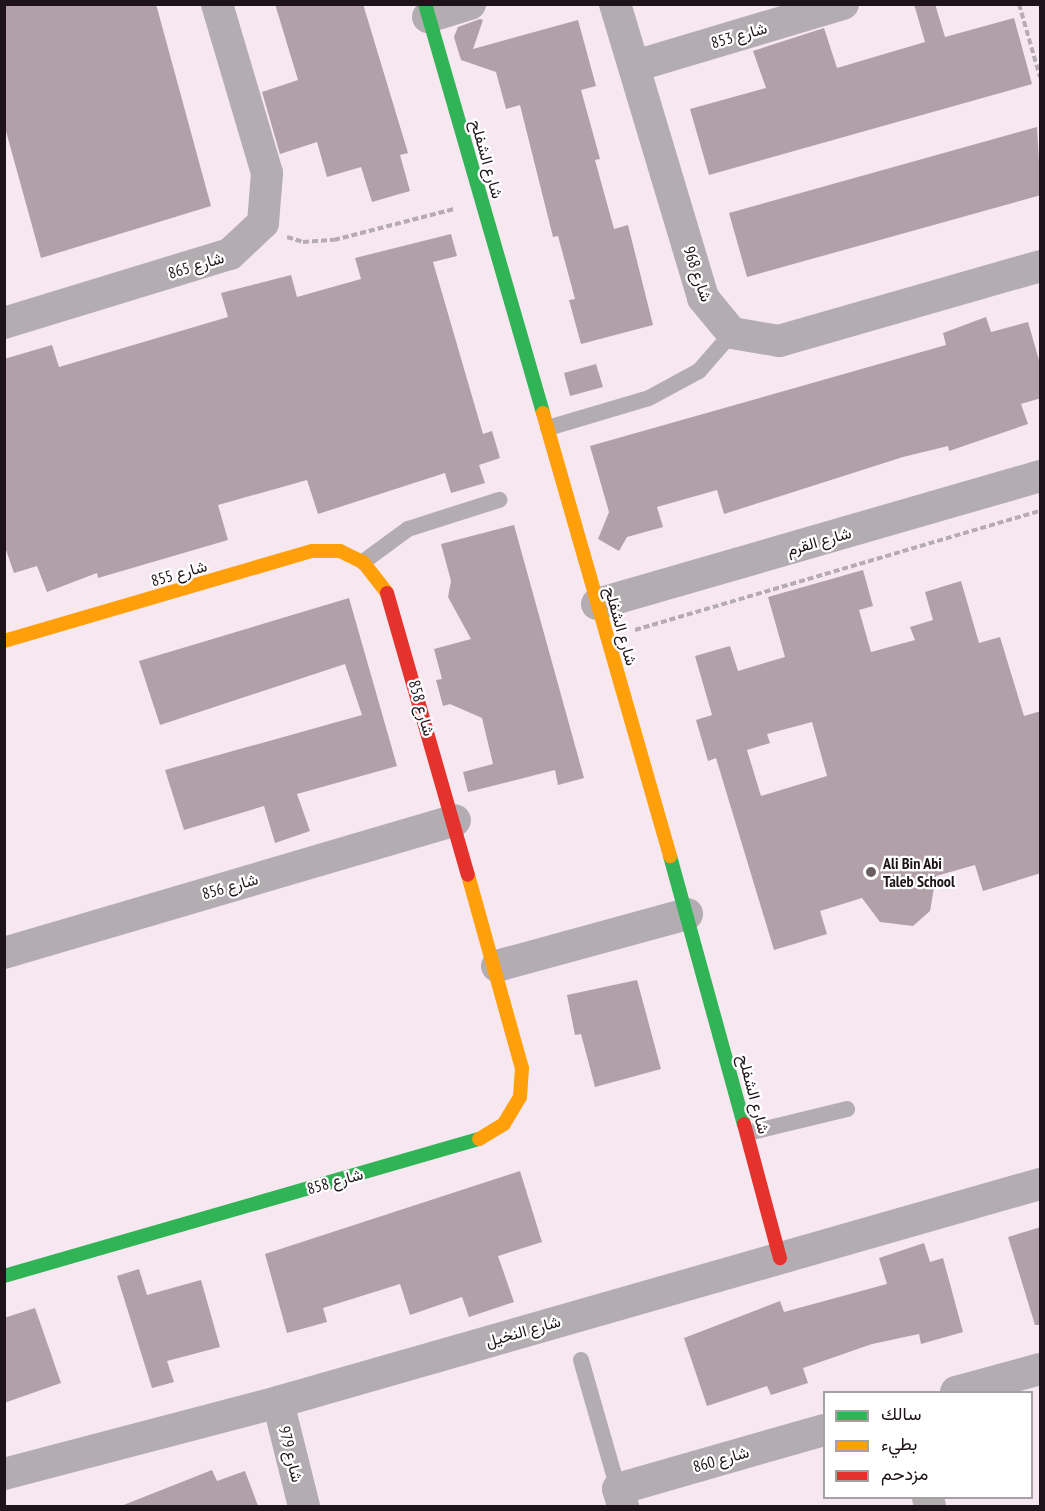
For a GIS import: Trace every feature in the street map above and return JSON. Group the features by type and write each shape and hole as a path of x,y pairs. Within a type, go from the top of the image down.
{"street":[{"path":"217,4 267,173 263,223"},
{"path":"427,11 470,4"},
{"name":"شارع 968","path":"615,4 703,298 732,333"},
{"name":"شارع 853","path":"635,66 843,4"},
{"name":"شارع الشفلح","path":"427,11 687,914 780,1258"},
{"name":"شارع 865","path":"4,323 230,254 263,223"},
{"path":"732,333 779,341 1041,266"},
{"name":"شارع القرم","path":"597,604 1041,476"},
{"name":"شارع 855","path":"4,641 312,551 340,551 363,562"},
{"name":"شارع 858","path":"4,1276 477,1140 504,1124 520,1097 522,1068 497,966 392,604 382,582 363,562"},
{"name":"شارع 856","path":"4,953 455,820"},
{"path":"497,966 687,914"},
{"name":"شارع النخيل","path":"4,1474 278,1402 1041,1184"},
{"path":"960,1391 1041,1369"},
{"name":"شارع 979","path":"278,1402 304,1506"},
{"name":"شارع 860","path":"620,1497 823,1431"}],"lane":[{"path":"548,428 649,398 699,371 732,333"},
{"path":"363,562 408,529 500,500"},
{"path":"748,1133 847,1109"},
{"path":"581,1360 620,1497"}],"path":[{"path":"1019,4 1041,77"},
{"path":"263,223 303,242 334,240 482,201"},
{"path":"630,632 1041,511"}],"building":[{"path":"4,4 156,4 211,206 41,258 4,124"},
{"path":"275,4 363,4 408,153 400,155 410,191 372,202 361,167 327,177 317,142 280,154 262,92 298,80"},
{"path":"914,4 935,4 945,37 1014,18 1032,84 709,175 690,109 766,88 753,51 824,28 837,68 925,42"},
{"path":"483,20 473,49 578,20 596,86 581,90 600,159 595,160 614,229 628,225 653,325 581,344 569,300 575,299 558,236 553,237 520,105 506,109 496,72 461,60 454,37 458,27"},
{"path":"1037,127 1041,195 747,277 729,213"},
{"path":"451,234 457,256 433,262 483,434 492,431 500,458 479,465 485,483 451,493 445,473 318,514 307,480 218,505 228,540 98,578 97,573 47,592 37,566 14,573 4,544 4,359 52,345 59,367 228,317 221,293 291,275 297,297 361,279 355,258"},
{"path":"986,317 991,332 1028,322 1041,367 1041,398 1021,404 1028,424 949,451 948,446 903,457 724,514 717,490 657,507 663,527 627,537 619,551 598,539 609,512 590,446 946,345 943,333"},
{"path":"596,364 603,387 570,396 564,373"},
{"path":"514,525 584,778 558,785 555,770 468,792 463,772 493,764 482,718 450,704 443,706 436,680 442,679 434,649 471,639 448,597 451,581 441,544"},
{"path":"863,570 873,606 859,610 871,652 915,640 910,627 933,620 925,592 961,581 979,643 1000,637 1024,716 1041,711 1041,873 983,891 975,865 936,876 930,911 913,926 880,922 862,898 820,911 827,934 774,950 716,758 708,761 696,720 712,715 695,656 730,646 738,671 785,657 768,597","holes":["812,722 827,776 761,796 747,750 770,743 767,734"]},
{"path":"349,598 397,766 297,794 310,831 275,843 264,806 184,830 165,770 362,715 345,664 160,725 139,661"},
{"path":"637,980 661,1069 595,1087 581,1034 575,1035 567,995"},
{"path":"520,1171 542,1242 498,1256 514,1302 469,1317 462,1297 410,1315 400,1284 323,1308 327,1322 287,1333 265,1254"},
{"path":"1041,1227 1041,1325 1035,1325 1008,1237"},
{"path":"924,1243 930,1262 943,1258 963,1332 921,1344 919,1334 872,1344 803,1368 808,1383 771,1395 767,1386 707,1406 684,1338 780,1301 784,1312 887,1284 879,1258"},
{"path":"139,1269 147,1295 201,1280 220,1347 167,1361 174,1382 152,1388 117,1276"},
{"path":"35,1308 61,1383 4,1403 4,1318"},
{"path":"212,1470 217,1481 245,1471 258,1506 121,1506"}],"traffic: fast":[{"path":"425,4 543,413"},
{"path":"670,856 744,1124"},
{"path":"4,1276 479,1139"}],"traffic: slow":[{"path":"543,413 670,856"},
{"path":"4,641 312,551 340,551 363,562 387,593"},
{"path":"468,875 522,1068 520,1097 504,1124 479,1139"}],"traffic: jam":[{"path":"387,593 468,875"},
{"path":"744,1124 780,1258"}],"place":[{"name":"Ali Bin Abi Taleb School","path":"871,872"}]}
